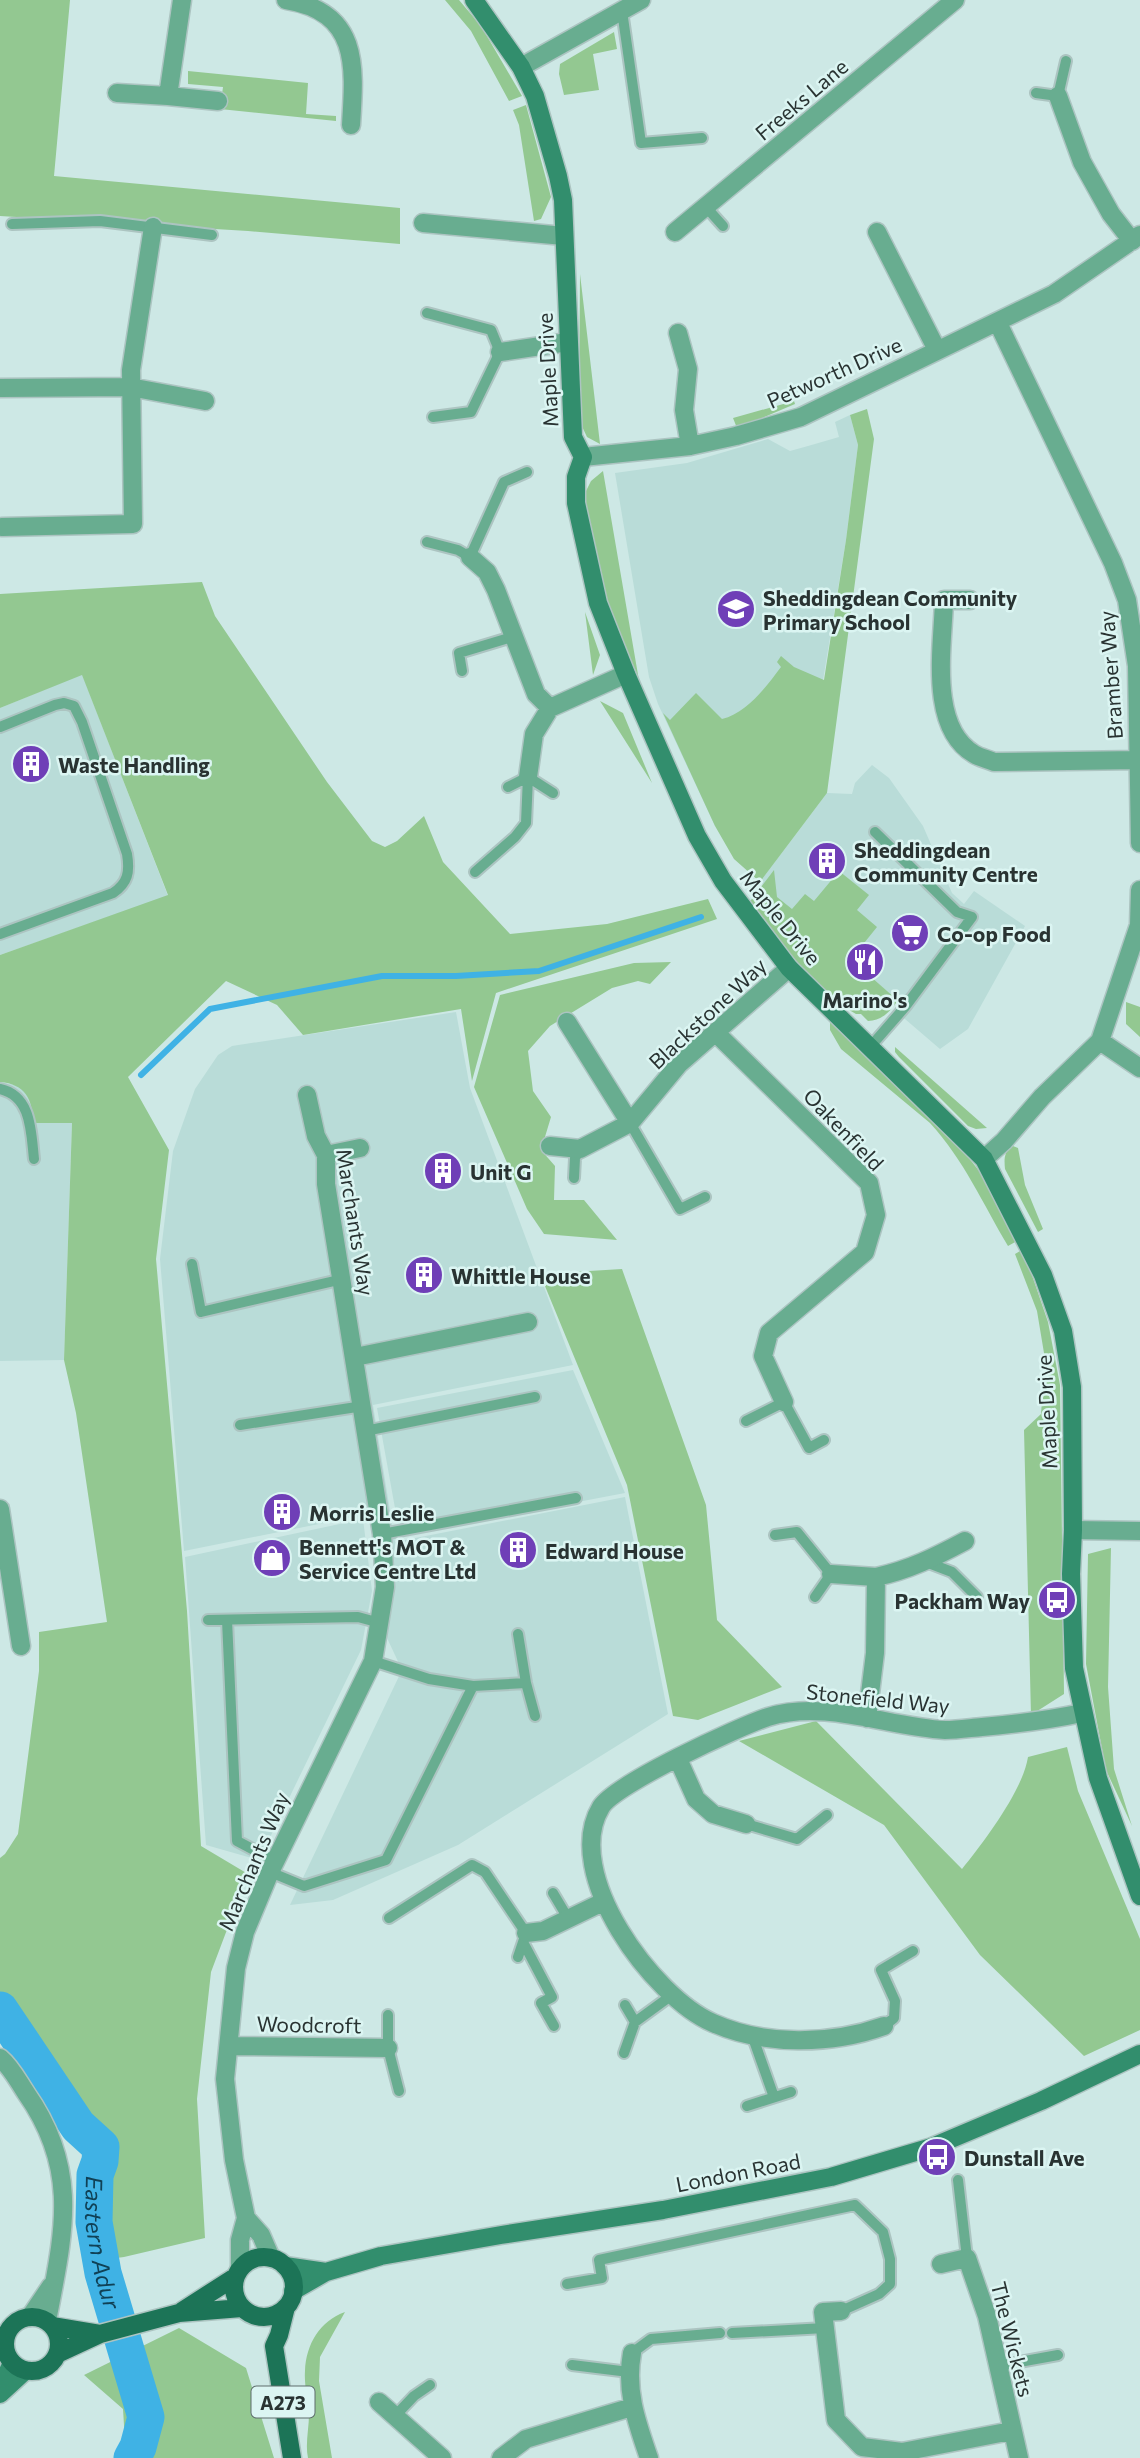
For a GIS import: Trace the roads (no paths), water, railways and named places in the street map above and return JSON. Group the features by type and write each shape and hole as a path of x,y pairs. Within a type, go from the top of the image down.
{"main road":[{"path":"179,2313 238,2272 249,2261 260,2258 278,2262 293,2282 290,2299 271,2316 251,2315 236,2299 233,2288 238,2272"},
{"name":"A273","path":"290,2299 274,2346 292,2458"},
{"path":"57,2354 100,2334 179,2313 242,2308"},
{"name":"A273","path":"261,2317 265,2338 274,2346"},
{"path":"43,2321 59,2344 57,2354 52,2362 35,2371 18,2367 4,2348 4,2331 20,2319 43,2321 100,2334"}],"street":[{"path":"168,96 182,0"},
{"path":"286,0 306,3 327,16 341,30 351,50 351,125"},
{"name":"Maple Drive","path":"474,0 521,67 535,96 558,176 563,200 573,437 583,457 576,477 576,503 598,603 626,674 703,847 723,881 789,968 984,1158 1043,1275 1063,1331 1072,1387 1071,1574 1074,1668 1098,1778 1140,1896"},
{"path":"521,67 640,0"},
{"name":"Freeks Lane","path":"675,232 955,0"},
{"path":"117,93 218,101"},
{"name":"Petworth Drive","path":"583,457 690,446 801,417 1054,294 1136,238 1111,214 1082,162 1058,96"},
{"path":"424,223 564,236"},
{"path":"2,527 133,524 131,370 153,227"},
{"name":"Petworth Drive","path":"877,232 937,350"},
{"name":"Bramber Way","path":"998,323 1113,563 1134,597 1140,843"},
{"path":"678,333 688,369 684,410 690,446"},
{"path":"500,352 568,342"},
{"path":"0,388 130,387 205,401"},
{"path":"470,557 487,572 536,694 550,708"},
{"path":"970,600 944,600 942,702 949,724 973,754 994,762 1138,760"},
{"path":"528,777 534,734 550,708 626,674"},
{"path":"984,1158 1004,1141 1042,1097 1100,1041 1140,925 1140,890"},
{"name":"Blackstone Way","path":"580,1149 630,1123 679,1064 789,968"},
{"path":"568,1022 630,1123"},
{"name":"Oakenfield","path":"716,1033 869,1183 876,1214 865,1252 769,1334 763,1356 784,1402"},
{"path":"1100,1041 1140,1068"},
{"name":"Marchants Way","path":"238,2272 240,2240 246,2218 234,2160 225,2079 236,1968 244,1932 273,1866 373,1661 385,1587 382,1534 326,1184 326,1155 316,1136 307,1095"},
{"path":"550,1146 580,1149"},
{"path":"326,1155 360,1149"},
{"path":"355,1357 527,1322"},
{"path":"0,1509 4,1557 21,1646"},
{"path":"1073,1530 1140,1531"},
{"path":"831,1574 876,1577 903,1571 965,1541"},
{"path":"867,1718 875,1653 876,1577"},
{"name":"Stonefield Way","path":"884,2026 858,2035 791,2040 752,2035 714,2024 687,2010 660,1984 603,1902 591,1861 593,1830 601,1806 626,1785 734,1730 770,1717 802,1710 948,1730 1037,1722 1082,1713"},
{"path":"678,1759 696,1799 713,1814 746,1824"},
{"path":"524,1937 569,1920 603,1902"},
{"name":"Woodcroft","path":"229,2046 388,2048"},
{"name":"London Road","path":"290,2299 327,2272 381,2256 663,2210 831,2177 932,2147 1139,2056"},
{"path":"0,2059 32,2101 50,2137 63,2190 64,2221 55,2280 43,2321"},
{"name":"Marchants Way","path":"246,2218 261,2235 278,2262"},
{"path":"941,2264 968,2258"},
{"name":"The Wickets","path":"968,2258 987,2316 1019,2458"},
{"name":"London Road","path":"278,2262 327,2272"},
{"path":"841,2311 822,2312 836,2420 859,2452 902,2452 1011,2431"},
{"path":"632,2353 629,2372 632,2407 649,2458"},
{"path":"0,2388 18,2367"},
{"path":"0,2394 18,2367"},
{"path":"379,2402 442,2458"},
{"path":"501,2458 526,2439 632,2407"}],"lane":[{"path":"622,11 641,143 702,138"},
{"path":"1036,93 1058,96 1066,61"},
{"path":"706,207 723,226"},
{"path":"12,225 100,221 212,235"},
{"path":"427,313 491,331 500,352 471,412 433,417"},
{"path":"427,542 458,550 470,557 504,482 527,472"},
{"path":"463,671 459,653 512,637"},
{"path":"0,727 55,705 74,706 82,722 127,854 128,871 126,881 113,893 0,934"},
{"path":"508,787 528,777"},
{"path":"528,777 553,793"},
{"path":"475,872 515,837 526,822 528,777"},
{"path":"870,1046 905,1007 972,917 957,912 875,832"},
{"path":"0,1089 15,1095 26,1109 34,1159"},
{"path":"630,1123 680,1209 705,1197"},
{"path":"574,1178 575,1158 580,1149"},
{"path":"192,1264 201,1312 343,1279"},
{"path":"365,1431 535,1397"},
{"path":"746,1421 784,1402 809,1448 824,1440"},
{"path":"240,1425 363,1406"},
{"path":"382,1534 576,1498"},
{"path":"775,1535 797,1532 831,1574 815,1597"},
{"path":"926,1562 952,1572 977,1597"},
{"path":"208,1620 358,1617 380,1623"},
{"path":"227,1620 237,1841 304,1886 386,1860 473,1686"},
{"path":"518,1634 526,1683 535,1716"},
{"path":"373,1661 429,1679 473,1686 526,1683"},
{"path":"746,1824 797,1839 827,1815"},
{"path":"388,1918 472,1865 485,1872 524,1937 552,1997 541,2003 554,2026"},
{"path":"553,1893 569,1920"},
{"path":"518,1957 524,1937"},
{"path":"884,2026 894,2018 895,2001 881,1970 913,1951"},
{"path":"624,2053 635,2022 672,1995"},
{"path":"625,2004 635,2022"},
{"path":"388,2015 388,2048 399,2091"},
{"path":"752,2035 774,2098"},
{"path":"747,2106 791,2092"},
{"path":"958,2180 968,2258"},
{"path":"567,2284 602,2278 599,2260 855,2205 883,2232 890,2259 890,2284 879,2294 841,2311"},
{"path":"632,2353 651,2339 825,2328"},
{"path":"998,2366 1058,2355"},
{"path":"572,2365 629,2372"},
{"path":"395,2416 414,2396 430,2385"}],"waterway":[{"path":"141,1075 210,1009 382,976 456,976 539,971 701,917"},
{"name":"Eastern Adur","path":"0,2010 78,2126 101,2147 95,2175 94,2222 103,2273 146,2417 138,2447 132,2458"}],"place":[{"name":"Sheddingdean Community Primary School","path":"736,609"},
{"name":"Waste Handling","path":"31,764"},
{"name":"Sheddingdean Community Centre","path":"827,861"},
{"name":"Co-op Food","path":"910,933"},
{"name":"Marino's","path":"865,962"},
{"name":"Unit G","path":"443,1171"},
{"name":"Whittle House","path":"424,1275"},
{"name":"Morris Leslie","path":"282,1512"},
{"name":"Edward House","path":"518,1550"},
{"name":"Bennett's MOT & Service Centre Ltd","path":"272,1558"},
{"name":"Packham Way","path":"1057,1600"},
{"name":"Dunstall Ave","path":"937,2157"}]}
